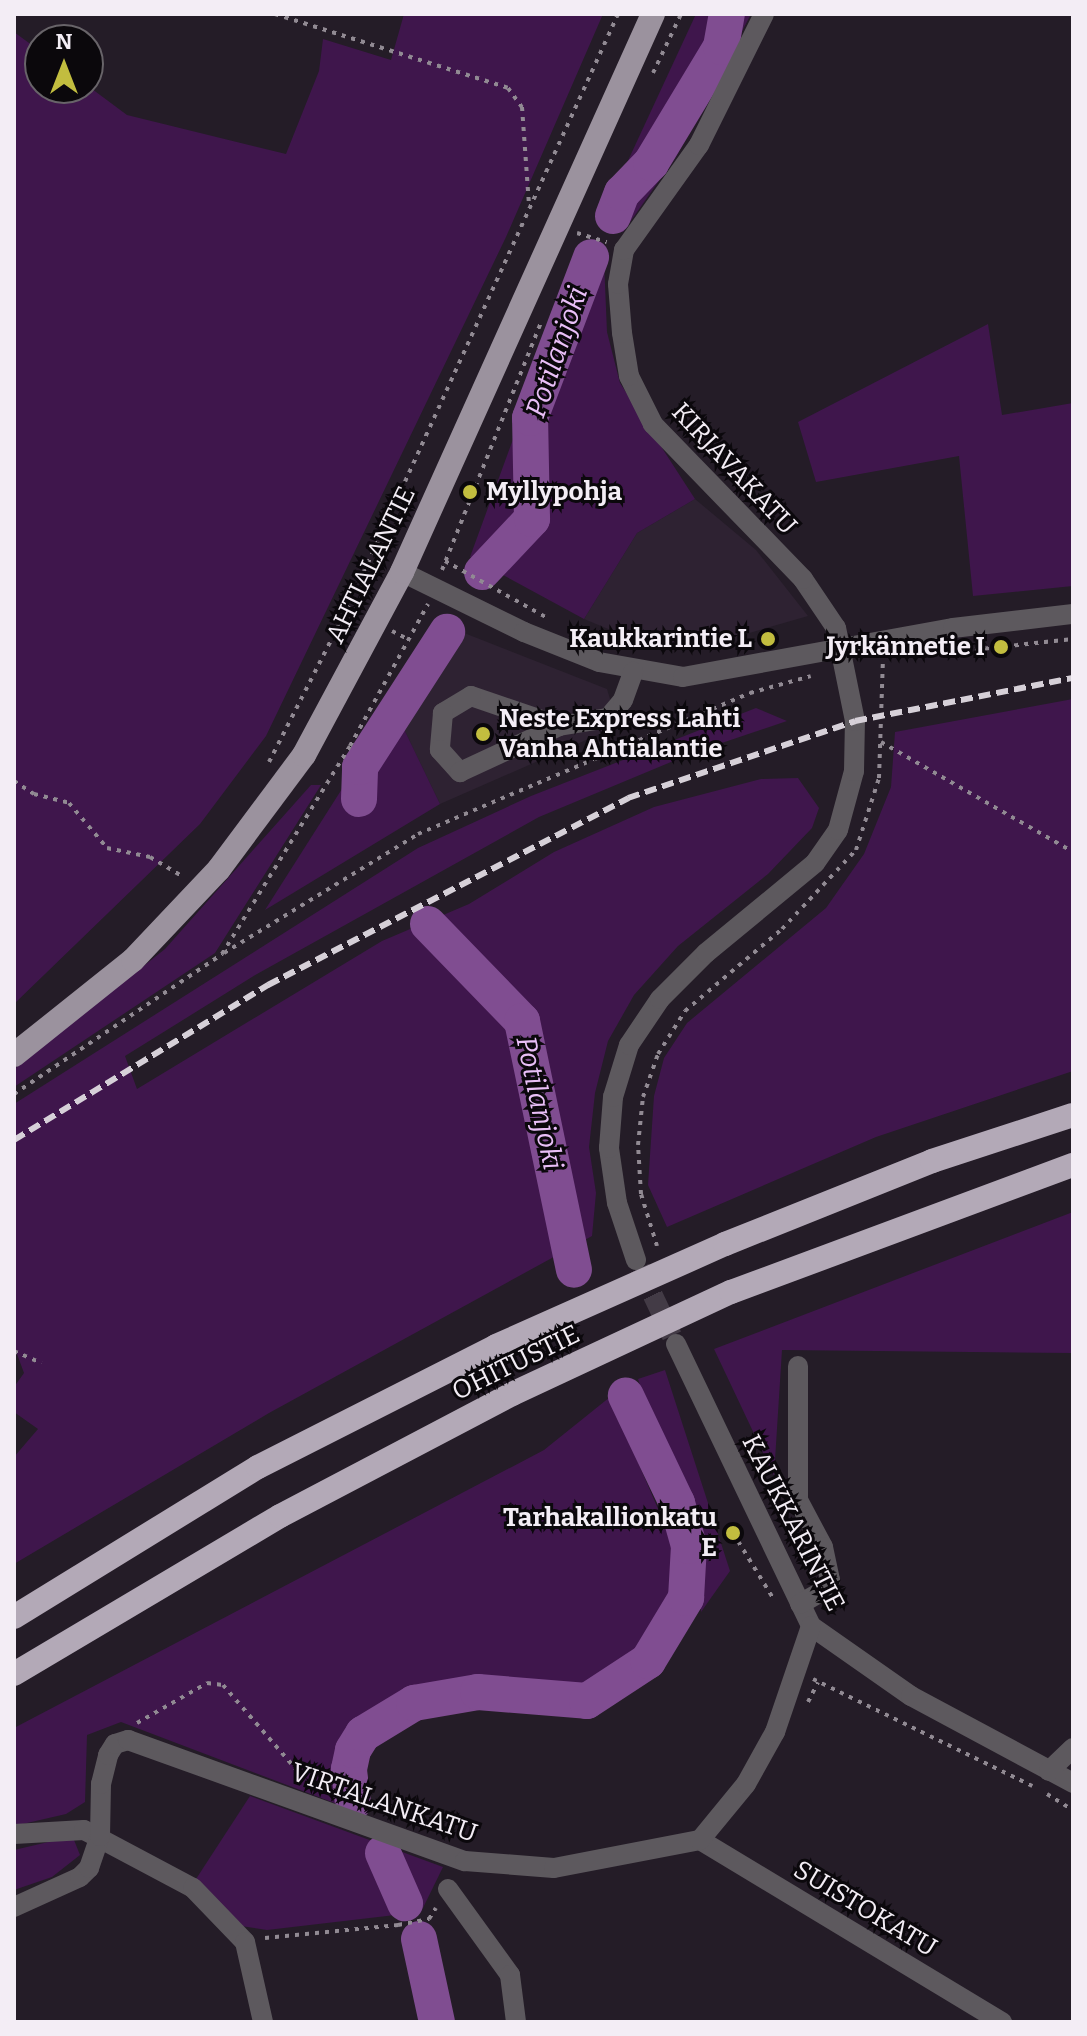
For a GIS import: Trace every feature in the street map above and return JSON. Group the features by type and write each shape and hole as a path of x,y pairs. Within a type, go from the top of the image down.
{"highway":[{"name":"OHITUSTIE","path":"14,1617 258,1467 496,1346 740,1238 932,1161 1073,1115"},
{"name":"OHITUSTIE","path":"14,1674 280,1516 512,1394 731,1292 1073,1165"}],"main road":[{"name":"AHTIALANTIE","path":"14,1055 133,960 219,869 304,755 402,572 653,14"}],"street":[{"name":"KIRJAVAKATU","path":"764,14 699,145 624,250 618,284 622,333 629,376 653,424 803,579 836,628 843,658"},
{"path":"402,572 524,632 633,672 683,677 843,658 953,628 1073,614"},
{"path":"636,1260 617,1203 609,1148 613,1097 629,1045 660,999 706,953 815,863 838,830 854,771 855,721 843,658"},
{"path":"559,726 471,696 443,713 440,750 460,772 559,726 608,718 623,700 633,672"},
{"name":"KAUKKARINTIE","path":"676,1344 811,1626 911,1696 1073,1783"},
{"path":"798,1366 798,1500 823,1547 830,1580 826,1589 800,1604"},
{"path":"700,1840 746,1784 775,1732 811,1626"},
{"name":"VIRTALANKATU","path":"112,1750 128,1740 329,1813 479,1862 554,1868 700,1840"},
{"path":"1049,1771 1073,1748"},
{"path":"14,1907 80,1877 100,1836 101,1784 112,1750"},
{"path":"14,1834 58,1828 100,1836 193,1888 245,1942 263,2022"},
{"name":"SUISTOKATU","path":"700,1840 1002,2022"},
{"path":"448,1889 510,1975 516,2022"}],"path":[{"path":"275,14 508,88 522,107 530,206"},
{"path":"263,775 347,609 618,14"},
{"path":"445,561 558,624"},
{"path":"912,657 1073,639"},
{"path":"222,954 418,834 750,693 843,658 897,659"},
{"path":"657,1246 641,1194 638,1145 643,1097 658,1054 685,1011 782,929 856,850 879,778 883,661"},
{"path":"881,742 1073,852"},
{"path":"14,781 34,794 69,803 107,848 150,857 183,877"},
{"path":"174,888 192,866"},
{"path":"14,1351 41,1363"},
{"path":"733,1533 773,1598"},
{"path":"818,1682 1073,1810"},
{"path":"112,1750 145,1714 207,1683 223,1685 329,1813"},
{"path":"245,1942 429,1919 448,1889"}],"shaded area":[{"path":"404,14 603,14 506,237 266,736 200,824 14,1004 14,32 24,39 24,104 104,104 104,98 127,115 286,154 319,71 323,39 391,60"},
{"path":"696,14 751,14 677,155 623,232 600,221"},
{"path":"580,256 604,261 607,332 620,383 695,499 637,533 584,619 470,557"},
{"path":"988,324 1002,415 1073,403 1073,586 973,596 959,456 816,482 798,422"},
{"path":"695,499 756,550 808,616 711,644 676,645 635,640 584,619 637,533"},
{"path":"454,629 607,689 618,726 440,804 398,717"},
{"path":"1073,699 1073,1071 876,1137 667,1227 648,1185 654,1096 664,1058 687,1023 826,908 864,854 891,787 895,732"},
{"path":"756,708 787,721 695,752 539,817 257,974 125,1056 137,1089 382,941 469,904 554,852 654,807 761,779 798,778 819,808 812,828 768,874 678,946 634,995 608,1041 595,1093 589,1147 596,1193 592,1236 269,1413 14,1564 14,1457 38,1429 14,1412 14,1387 24,1373 14,1346 14,1104 418,848 531,796"},
{"path":"402,725 440,804 265,910 347,781"},
{"path":"311,785 321,785 215,953 14,1087 14,1069 165,949"},
{"path":"1073,1212 1073,1353 782,1350 774,1476 714,1349"},
{"path":"665,1370 730,1571 701,1612 700,1527 656,1434 638,1379"},
{"path":"610,1397 677,1553 672,1596 639,1648 577,1687 474,1676 407,1694 337,1745 345,1807 121,1722 87,1735 85,1802 66,1814 14,1826 14,1728 544,1450"},
{"path":"250,1796 443,1867 421,1912 267,1930 241,1926 196,1879"},
{"path":"57,1840 74,1840 80,1855 52,1877 14,1890 14,1850"}],"waterway":[{"name":"Potilanjoki","path":"613,216 622,193 651,163 721,47 727,14"},
{"name":"Potilanjoki","path":"482,572 532,519 530,418 591,257"},
{"name":"Potilanjoki","path":"359,799 360,767 447,632"},
{"name":"Potilanjoki","path":"428,924 522,1021 574,1270"},
{"name":"Potilanjoki","path":"353,1803 349,1769 353,1750 363,1734 414,1703 478,1692 587,1701 648,1661 686,1598 689,1546 677,1503 626,1396"},
{"name":"Potilanjoki","path":"383,1853 405,1903"},
{"name":"Potilanjoki","path":"419,1939 437,2022"}],"tunnel":[{"path":"640,1268 672,1336"}],"railway":[{"path":"14,1140 268,985 628,798 855,721 1073,678"}],"place":[{"name":"Myllypohja","path":"470,492"},
{"name":"Kaukkarintie L","path":"768,639"},
{"name":"Jyrkännetie I","path":"1001,647"},
{"name":"Neste Express Lahti Vanha Ahtialantie","path":"483,734"},
{"name":"Tarhakallionkatu E","path":"733,1533"}]}
